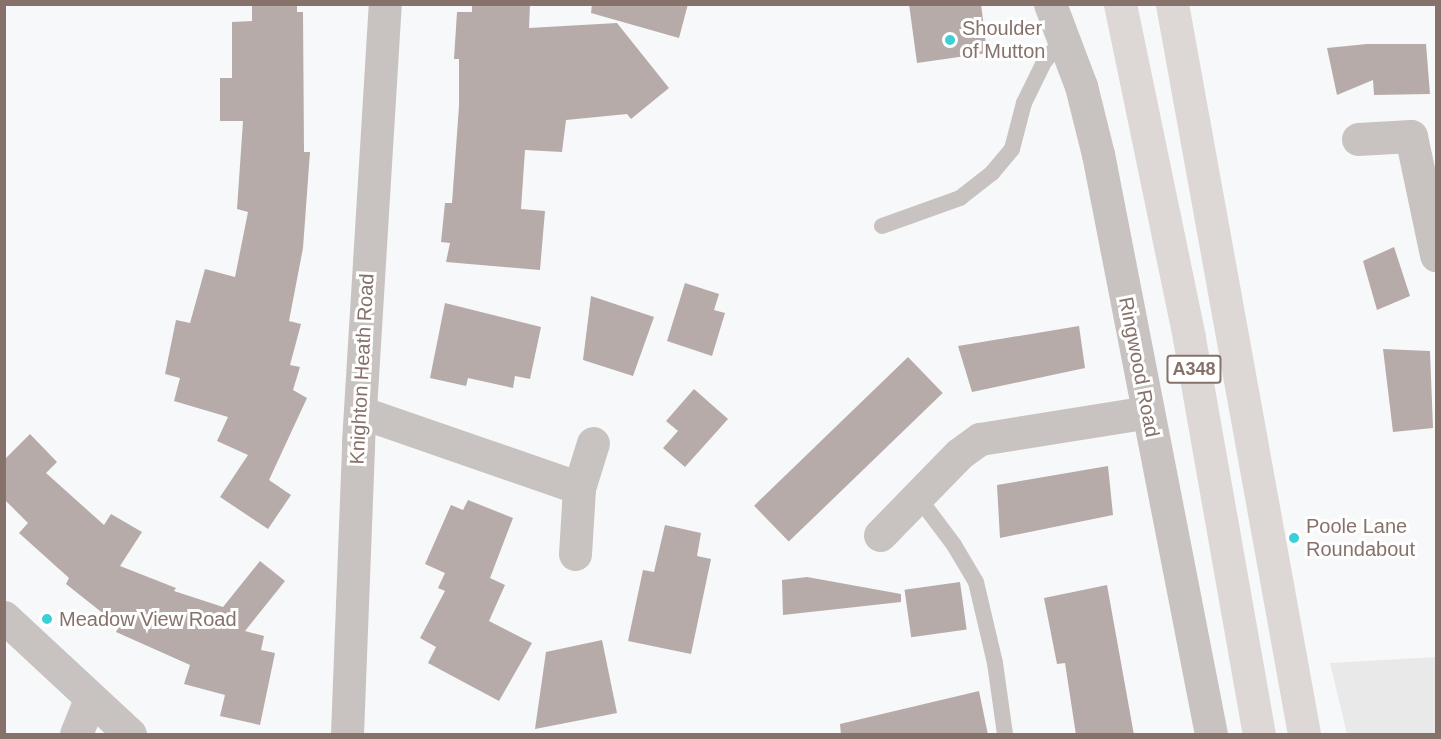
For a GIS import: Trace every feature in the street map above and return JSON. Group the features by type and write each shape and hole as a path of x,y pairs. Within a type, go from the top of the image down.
{"highway":[{"name":"A348","path":"1120,4 1189,338 1259,735"},
{"name":"A348","path":"1172,4 1304,735"}],"street":[{"name":"Knighton Heath Road","path":"346,735 360,412 385,4"},
{"name":"Ringwood Road","path":"1050,4 1064,38 1098,154 1211,735"},
{"path":"1358,139 1424,136 1437,255"},
{"path":"360,412 579,488"},
{"path":"880,535 959,454 980,439 1148,412"},
{"path":"575,554 579,488 593,443"},
{"path":"4,617 130,735"},
{"path":"76,735 90,700"}],"lane":[{"path":"882,226 960,198 992,173 1012,149 1024,103 1044,62 1064,38"},
{"path":"918,497 954,545 976,582 995,663 1005,735"}],"shaded area":[{"path":"1436,657 1436,734 1347,734 1330,663"}],"building":[{"path":"252,4 297,4 297,12 303,12 304,152 310,152 303,248 289,321 301,324 290,365 300,367 293,390 307,398 269,480 291,495 268,529 220,497 248,455 217,441 228,417 174,401 180,378 165,374 176,320 190,323 205,269 235,277 248,212 237,209 243,121 220,121 220,78 232,78 232,22 252,21"},
{"path":"472,4 530,4 529,28 617,23 669,88 631,119 627,114 566,120 562,152 525,150 521,209 545,211 540,270 446,262 450,243 441,242 445,203 452,203 459,106 459,59 454,59 457,12 472,12"},
{"path":"592,4 688,4 679,38 591,13"},
{"name":"Shoulder of Mutton","path":"909,4 981,4 987,53 917,63"},
{"path":"1367,44 1426,44 1430,94 1374,95 1373,80 1337,95 1327,48"},
{"path":"1394,247 1410,296 1377,310 1363,261"},
{"path":"685,283 719,294 714,310 725,313 712,356 667,341"},
{"path":"591,296 654,317 633,376 583,360"},
{"path":"445,303 541,327 530,379 515,376 513,388 468,378 466,386 430,378"},
{"path":"1079,326 1085,368 972,392 958,346"},
{"path":"1383,349 1430,351 1433,428 1393,432"},
{"path":"908,357 943,393 789,542 754,506"},
{"path":"694,389 728,419 685,467 663,448 678,431 666,421"},
{"path":"30,434 57,462 46,473 104,525 111,514 142,532 120,566 176,588 174,591 223,607 260,561 285,581 245,631 264,636 261,650 275,653 260,725 220,716 225,695 184,684 190,665 116,632 119,626 66,584 69,578 19,533 28,523 4,499 4,460"},
{"path":"1108,466 1113,515 1000,538 997,485"},
{"path":"468,500 513,518 490,578 505,585 489,621 532,643 499,701 428,663 436,647 420,638 445,591 438,588 445,573 425,564 451,505 463,510"},
{"path":"665,525 701,533 697,556 711,559 691,654 628,641 643,570 654,572"},
{"path":"807,577 901,594 901,602 783,615 782,580"},
{"path":"960,582 967,630 911,637 905,590"},
{"path":"1107,585 1134,735 1076,735 1065,663 1057,664 1044,598"},
{"path":"602,640 617,713 535,729 546,652"},
{"path":"979,691 988,735 841,735 840,724"}],"place":[{"name":"Shoulder of Mutton","path":"950,40"},
{"name":"Poole Lane Roundabout","path":"1294,538"},
{"name":"Meadow View Road","path":"47,619"}]}
